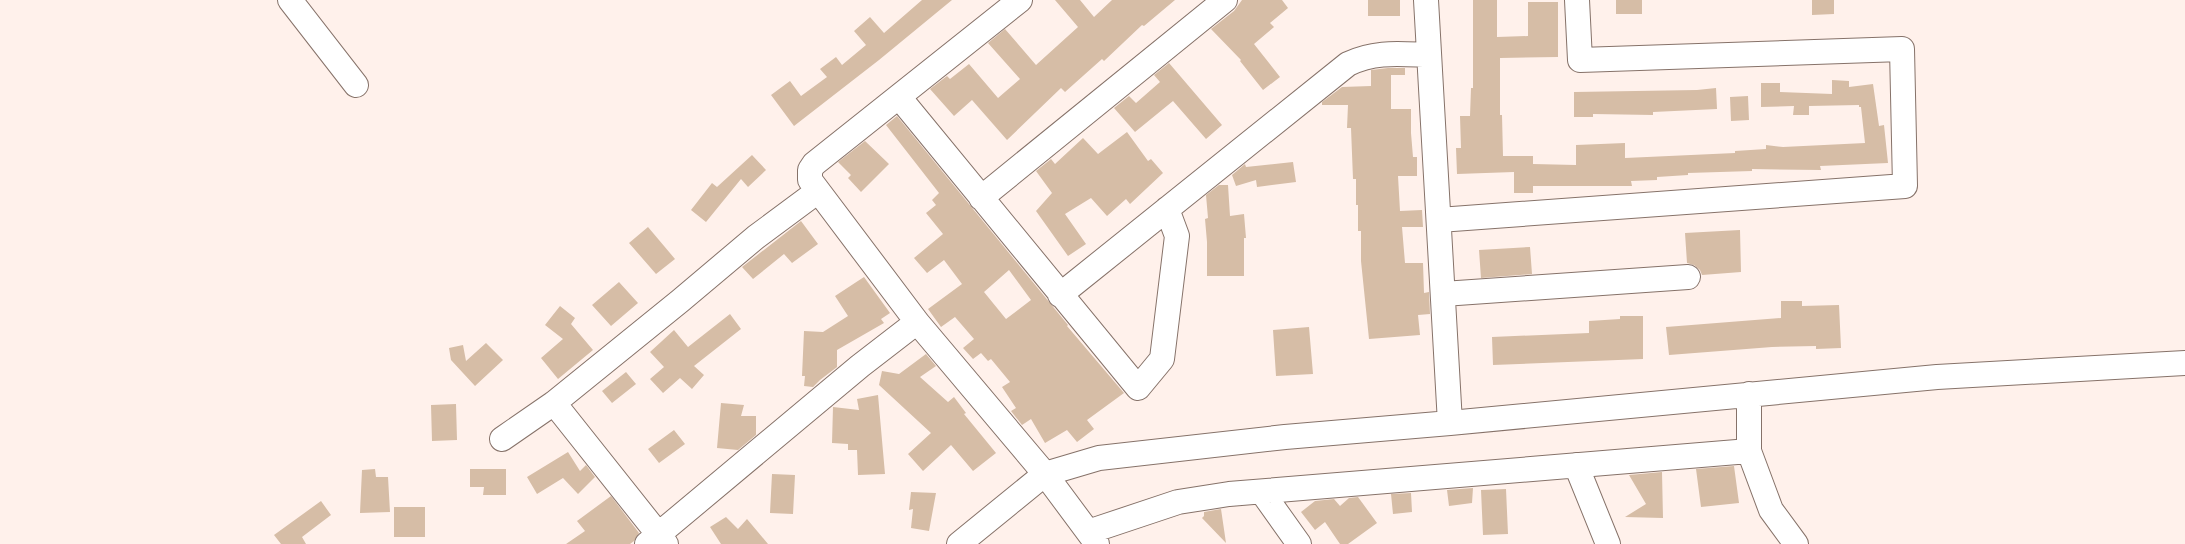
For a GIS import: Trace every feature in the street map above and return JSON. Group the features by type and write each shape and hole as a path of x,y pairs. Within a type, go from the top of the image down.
{"street":[{"path":"290,0 356,85"},
{"path":"1020,0 814,164 810,170 810,180 917,322 1045,474 1093,538 1178,502 1262,492 1749,451"},
{"path":"981,198 1225,0"},
{"path":"1426,0 1450,424"},
{"path":"1439,220 1904,186 1902,49 1580,60 1577,0"},
{"path":"1060,295 1348,64 1364,56 1381,54 1428,55"},
{"path":"899,97 1138,388 1162,360 1177,236 1167,209"},
{"path":"502,439 554,403 756,237 818,191"},
{"path":"1443,294 1688,277"},
{"path":"554,403 657,541 860,366 917,322"},
{"path":"959,544 1045,474 1099,458 1285,437 1450,424 1937,377 2185,363"},
{"path":"1749,394 1749,451 1771,510 1796,544"},
{"path":"1576,465 1608,544"},
{"path":"1262,492 1299,544"}],"building":[{"path":"922,0 952,0 794,126 771,95 790,81 801,96 827,77 820,69 836,57 842,65 866,45 854,31 870,17 884,33"},
{"path":"1055,0 1080,0 1094,17 1112,0 1175,0 1144,26 1142,25 1104,61 1102,59 1065,92 1061,88 1007,140 972,100 954,116 930,89 947,76 950,79 969,64 998,98 1020,79 988,43 1005,29 1036,65 1078,27"},
{"path":"1242,0 1282,0 1288,8 1270,23 1274,27 1254,44 1280,77 1263,90 1241,60 1211,29 1234,11"},
{"path":"1368,0 1400,0 1400,16 1368,16"},
{"path":"1473,0 1497,0 1497,37 1528,36 1528,2 1558,2 1558,57 1500,58 1500,115 1502,115 1503,156 1533,156 1533,164 1576,165 1576,145 1625,143 1625,158 1735,153 1735,151 1766,149 1766,145 1783,147 1865,143 1861,107 1859,105 1809,106 1809,115 1793,115 1794,106 1761,107 1761,83 1780,83 1780,92 1832,94 1832,80 1849,81 1849,87 1873,84 1879,126 1884,125 1888,163 1820,166 1821,170 1752,169 1752,171 1688,173 1688,175 1657,177 1657,180 1631,181 1632,186 1533,186 1533,193 1514,193 1514,172 1457,174 1456,148 1461,148 1460,116 1470,116 1471,88 1473,88"},
{"path":"1616,0 1642,0 1642,14 1616,14"},
{"path":"1812,0 1834,0 1834,14 1812,15"},
{"path":"1169,63 1222,125 1206,139 1173,101 1135,132 1114,108 1129,96 1136,103 1160,82 1154,75"},
{"path":"1405,68 1405,75 1391,75 1391,109 1411,109 1413,157 1417,157 1417,176 1398,176 1400,211 1422,210 1423,227 1402,227 1405,263 1423,263 1424,293 1429,292 1430,314 1418,315 1420,335 1369,339 1361,261 1361,231 1358,231 1356,179 1353,179 1351,128 1347,128 1348,105 1322,105 1322,102 1342,87 1371,86 1371,70"},
{"path":"1716,88 1717,109 1653,112 1653,115 1593,114 1593,117 1574,117 1574,92"},
{"path":"1748,96 1749,120 1731,121 1730,97"},
{"path":"897,116 1067,326 1124,393 1087,420 1094,429 1077,442 1067,430 1045,443 1031,419 1022,425 1011,411 1016,408 1002,387 1010,382 991,359 988,361 981,353 973,359 963,348 974,339 955,317 941,327 928,309 962,284 944,260 927,273 914,258 943,234 926,213 936,205 932,200 939,193 886,125","holes":["1009,270 1031,300 1006,319 984,292"]},
{"path":"1127,132 1148,161 1151,159 1163,173 1130,204 1126,199 1107,216 1091,198 1065,214 1086,244 1068,256 1036,211 1052,193 1036,171 1051,159 1055,164 1083,138 1098,154"},
{"path":"865,141 889,164 861,192 848,178 851,175 838,162"},
{"path":"752,155 766,170 748,187 741,179 706,222 691,210 712,183 717,187"},
{"path":"1293,162 1296,182 1257,187 1256,180 1236,186 1232,175 1245,164 1246,167"},
{"path":"1219,185 1228,185 1230,216 1244,214 1246,238 1244,238 1244,276 1207,276 1205,219 1208,218 1206,195"},
{"path":"801,221 818,244 792,263 784,254 753,279 742,267"},
{"path":"648,227 675,259 656,274 629,243"},
{"path":"1740,230 1741,272 1702,275 1700,270 1694,265 1687,263 1685,233"},
{"path":"1530,247 1532,274 1481,278 1479,250"},
{"path":"864,277 890,313 881,319 884,323 837,350 837,367 813,387 804,386 805,376 802,376 804,331 823,332 848,316 835,296"},
{"path":"619,282 638,303 611,326 592,305"},
{"path":"1781,301 1802,301 1802,306 1839,305 1841,348 1816,349 1816,346 1772,347 1669,355 1666,327 1781,318"},
{"path":"560,306 575,318 571,324 593,350 558,379 541,358 563,339 545,325"},
{"path":"730,314 741,329 694,366 704,375 692,389 680,378 663,393 650,379 664,367 650,352 674,330 688,347"},
{"path":"1620,316 1643,316 1643,359 1493,365 1492,337 1589,333 1589,321 1620,319"},
{"path":"1309,327 1313,374 1276,376 1273,330"},
{"path":"486,343 503,360 475,386 451,360 449,348 463,345 466,361"},
{"path":"926,354 936,366 920,377 948,402 954,397 966,413 964,414 996,453 973,471 951,445 923,471 908,454 931,433 879,385 882,371 899,374"},
{"path":"626,372 636,384 612,403 602,391"},
{"path":"878,395 885,474 858,475 857,450 848,450 848,444 832,443 833,407 859,410 857,399"},
{"path":"721,403 744,405 741,416 756,416 756,435 738,450 717,448"},
{"path":"456,404 457,440 432,441 431,405"},
{"path":"674,430 685,444 659,463 648,449"},
{"path":"568,452 580,471 586,465 595,477 578,494 563,478 537,494 527,477"},
{"path":"1734,466 1739,503 1701,507 1696,469"},
{"path":"375,469 376,477 388,477 390,512 360,513 362,470"},
{"path":"470,469 506,469 506,495 483,495 484,487 470,487"},
{"path":"1662,472 1663,518 1625,517 1646,504 1629,475"},
{"path":"772,474 795,475 793,514 770,513"},
{"path":"1473,488 1472,503 1449,506 1447,490"},
{"path":"1506,489 1508,534 1483,535 1481,490"},
{"path":"911,492 936,493 929,531 911,528 913,509 909,510"},
{"path":"1411,493 1412,512 1393,514 1391,494"},
{"path":"611,496 639,533 634,541 630,544 566,544 585,531 577,521"},
{"path":"1358,497 1377,523 1348,544 1340,544 1325,522 1315,530 1301,512 1315,501 1334,499 1340,506 1349,498"},
{"path":"321,501 331,515 302,537 306,544 281,544 274,535"},
{"path":"394,507 425,507 425,537 394,537"},
{"path":"1221,509 1226,543 1202,518 1204,512"},
{"path":"726,517 738,529 747,519 768,544 721,544 710,527"}]}
